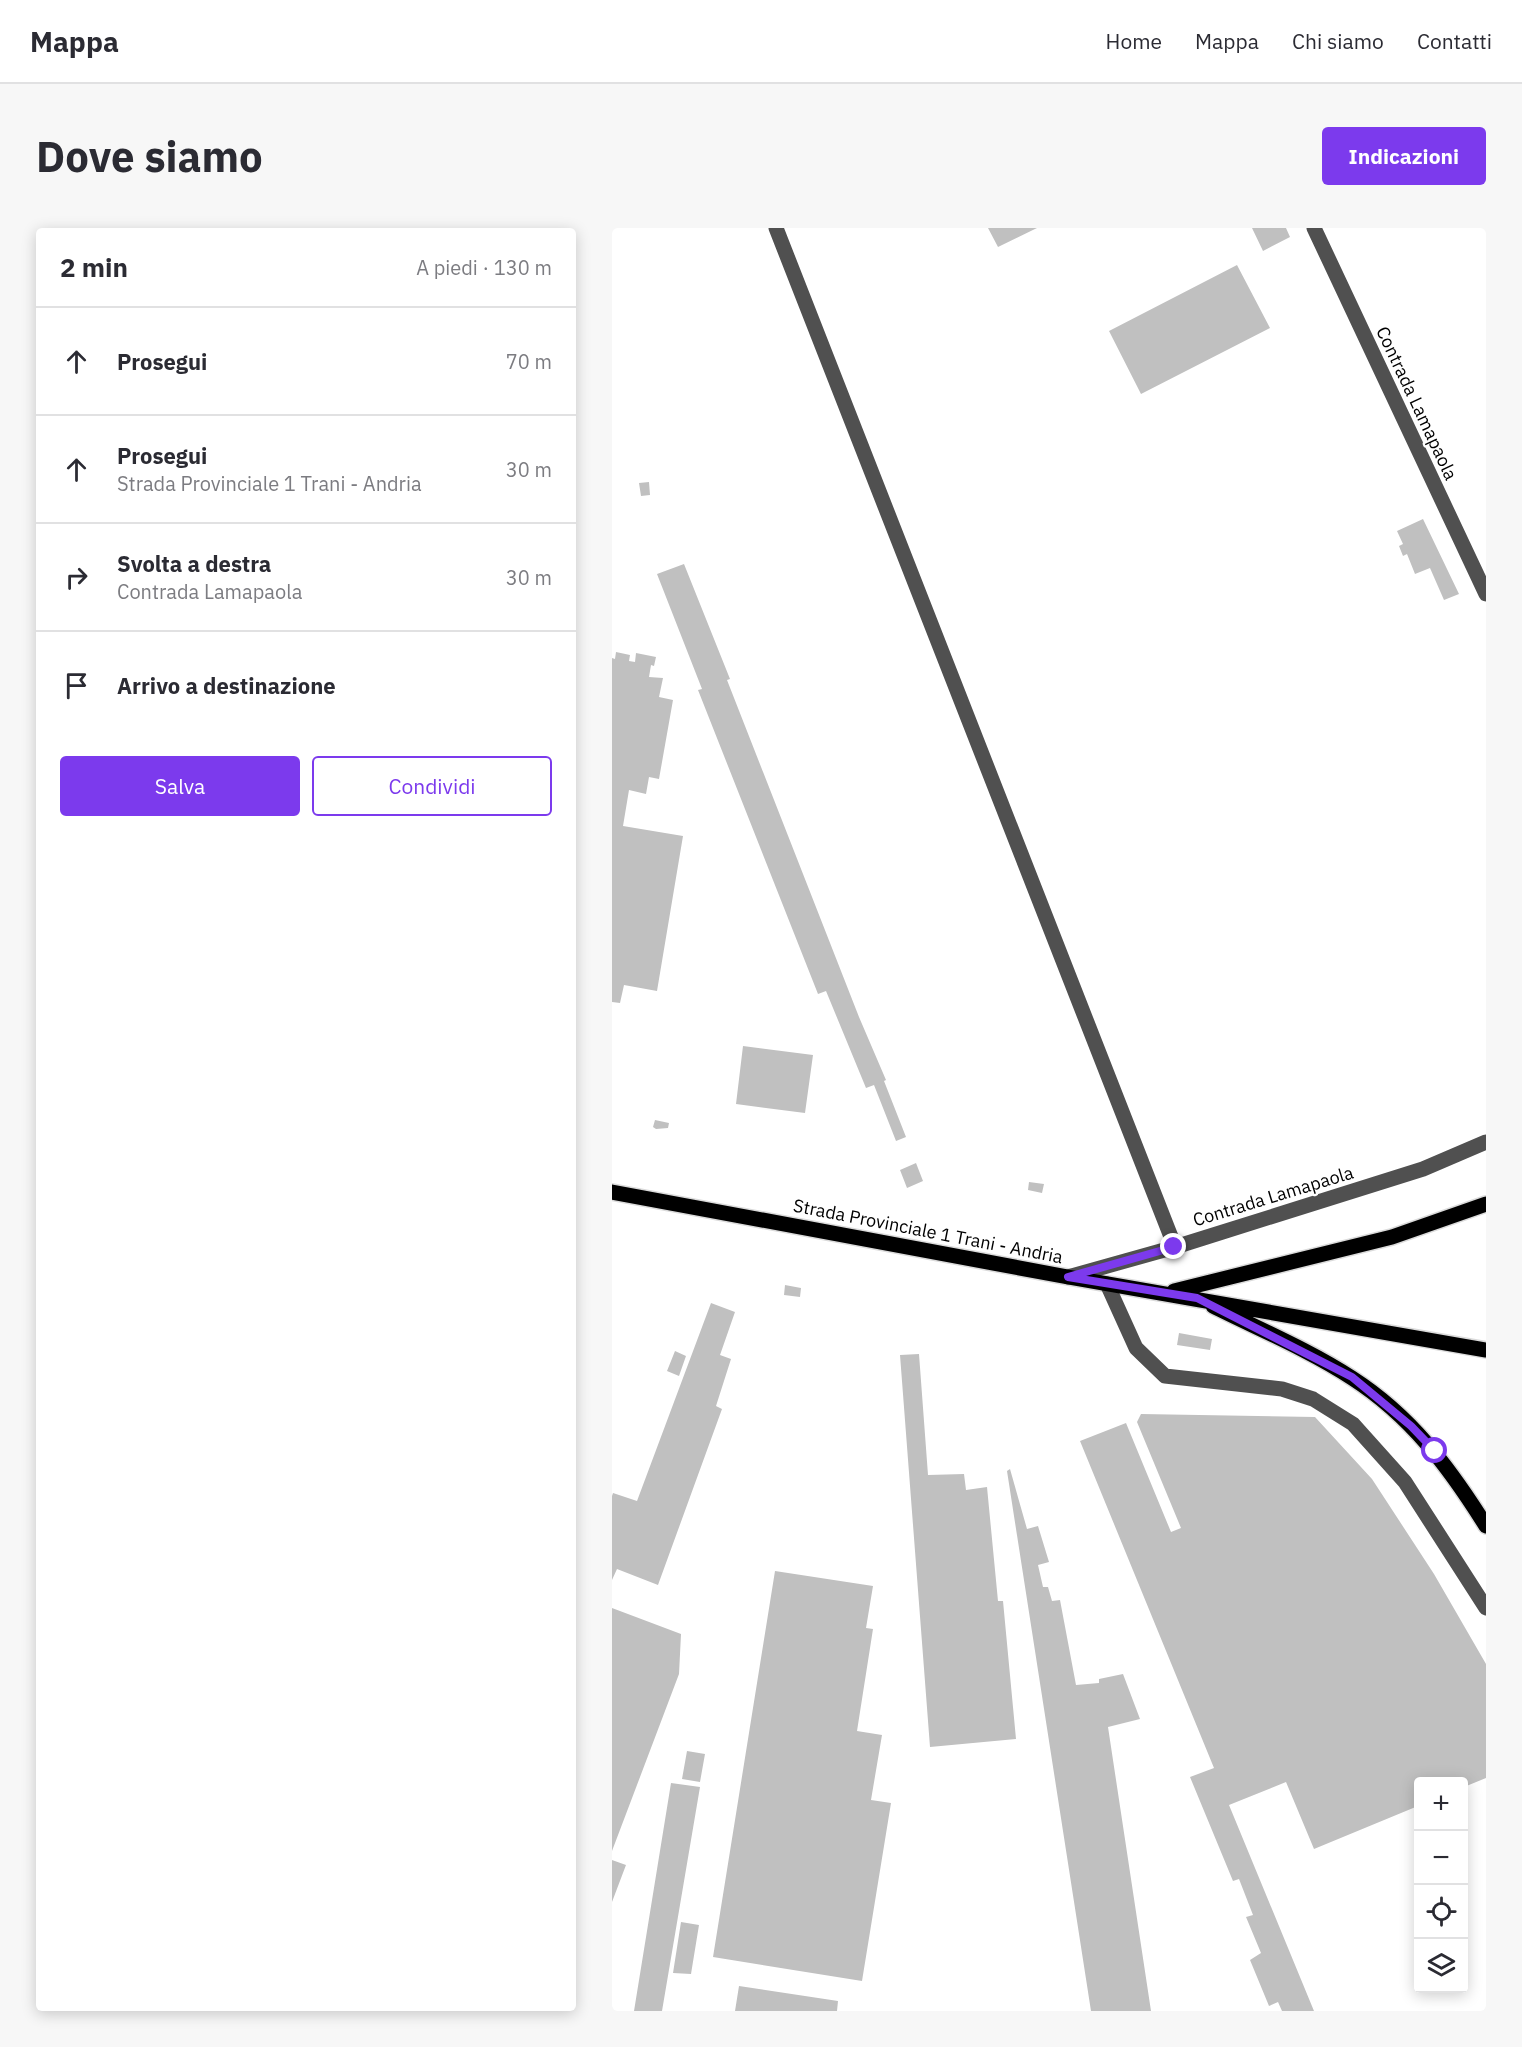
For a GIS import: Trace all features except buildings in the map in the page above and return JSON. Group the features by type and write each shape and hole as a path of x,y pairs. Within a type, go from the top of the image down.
{"main road":[{"name":"Strada Provinciale 1 Trani - Andria","path":"612,1192 1068,1277 1486,1350"},
{"path":"1167,1293 1392,1237 1486,1204"},
{"path":"1197,1298 1352,1377 1411,1426 1435,1451 1486,1526"}],"street":[{"path":"776,228 1174,1247"},
{"name":"Contrada Lamapaola","path":"1314,228 1486,594"},
{"name":"Contrada Lamapaola","path":"1068,1277 1174,1247 1423,1169 1486,1142"},
{"path":"1107,1284 1136,1348 1165,1376 1282,1389 1313,1398 1353,1424 1405,1482 1486,1608"}],"route":[{"path":"1174,1247 1068,1277 1197,1298 1352,1377 1411,1426 1435,1451"}]}
